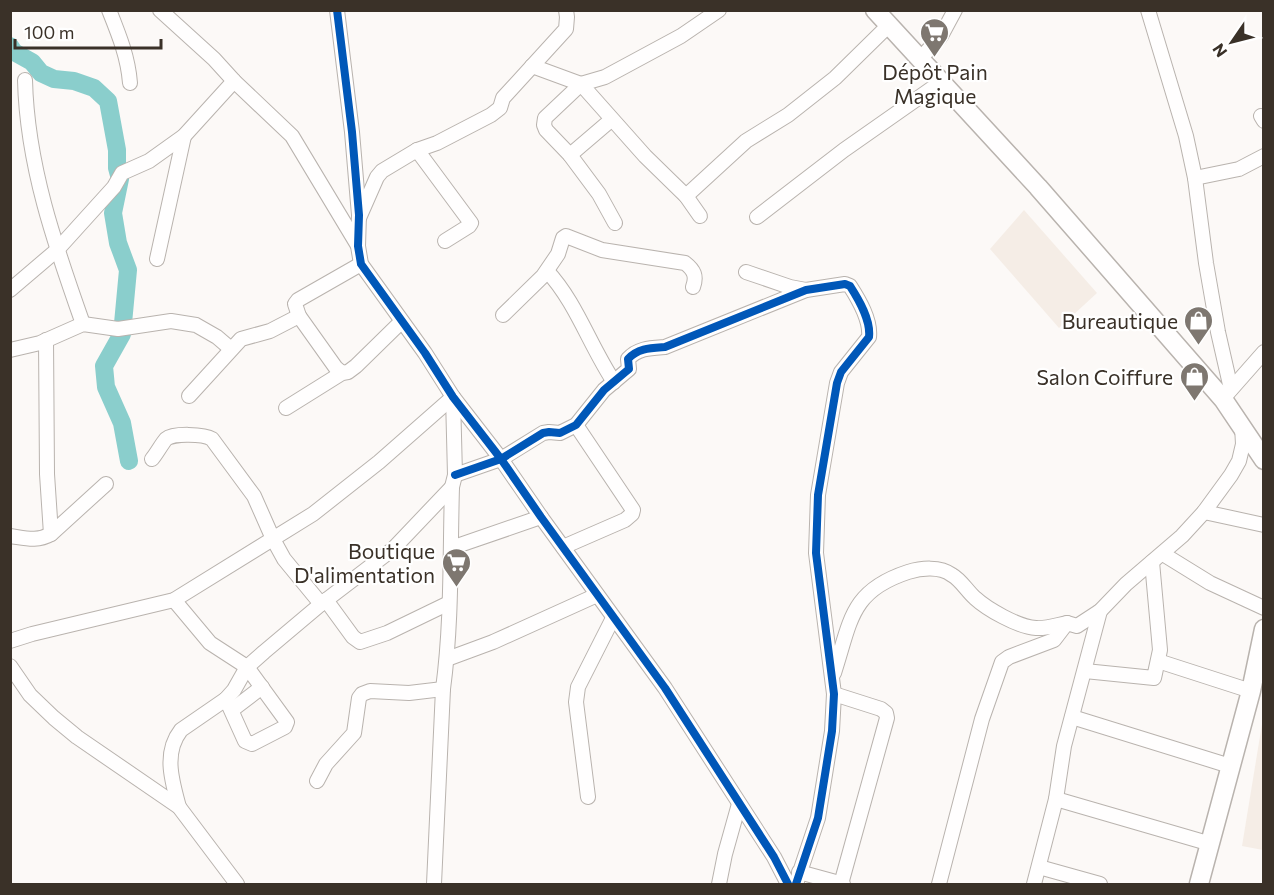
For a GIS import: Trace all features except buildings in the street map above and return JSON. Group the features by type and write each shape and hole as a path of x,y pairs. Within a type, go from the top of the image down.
{"main road":[{"path":"875,10 1227,394 1242,426 1263,460"},
{"path":"1199,885 1251,691 1263,629"}],"street":[{"path":"109,10 126,57 130,83"},
{"path":"160,10 214,59 292,136 358,246"},
{"path":"337,10 351,121 360,264 453,397 501,459 665,688 774,857 788,885"},
{"path":"358,221 377,177 382,171 417,150 437,143 491,116 500,108 503,98 566,29 566,10"},
{"path":"615,223 604,201 570,155 546,130 545,118 581,84 605,77 681,36 719,10"},
{"path":"1148,10 1177,105 1195,178 1227,394"},
{"path":"920,59 941,36 955,11"},
{"path":"686,196 746,141 788,115 835,78 889,25"},
{"path":"532,66 581,84 611,120 686,196 700,216"},
{"path":"25,80 31,149 57,250 83,324"},
{"path":"10,290 57,250 114,187 122,173 149,161 184,136 234,81"},
{"path":"757,217 844,150 942,82"},
{"path":"570,155 611,120"},
{"path":"157,259 184,136"},
{"path":"417,150 471,223 445,241"},
{"path":"1195,178 1239,169 1263,156"},
{"path":"503,315 547,271 566,236 602,250 685,263 694,272 696,279 693,287"},
{"path":"342,373 298,316 295,304 298,300 360,264"},
{"path":"547,271 565,295 614,382"},
{"path":"746,272 806,290"},
{"path":"174,600 210,643 248,667 287,722 282,730 248,744 229,704 234,690 248,667 323,602 393,549 454,481 501,459 543,433 560,433 576,425 592,403 629,369 628,359 637,352 648,348 665,347 806,290 845,284 850,286 869,323 870,337 841,372 837,383 818,495 817,577 832,688 832,731 818,818 797,878 842,884 887,718 886,713 881,709 832,688"},
{"path":"189,396 241,339 270,331 298,316"},
{"path":"10,350 46,340 83,324 118,329 178,321 196,325 217,337 231,349"},
{"path":"286,408 356,366 401,321"},
{"path":"46,340 46,474 51,534"},
{"path":"1227,394 1263,352"},
{"path":"434,885 442,689 447,659 454,481 453,397"},
{"path":"10,641 174,600 313,514 342,493 453,397"},
{"path":"563,547 625,520 633,510 576,425"},
{"path":"832,688 855,609 862,598 875,586 914,570 944,571 954,575 982,604 1025,626 1043,628 1067,622 1077,626 1100,610 1204,512 1239,461 1243,444 1242,426"},
{"path":"152,459 164,441 173,436 202,436 212,439 254,496 284,559 360,642 387,633 449,603"},
{"path":"10,536 38,540 51,534 106,484"},
{"path":"1204,512 1263,525"},
{"path":"451,548 541,517"},
{"path":"1157,558 1263,608"},
{"path":"1085,671 1154,678 1160,650 1157,558"},
{"path":"447,659 493,642 597,595"},
{"path":"1034,885 1056,799 1064,746 1100,610"},
{"path":"588,796 576,702 578,687 613,618"},
{"path":"939,885 982,718 1002,662 1009,657 1054,640 1067,622"},
{"path":"1158,661 1251,691"},
{"path":"10,666 30,695 54,718 77,737 178,807 237,885"},
{"path":"178,807 170,774 171,752 176,737 182,730 262,687"},
{"path":"316,781 326,764 354,732 359,698 362,694 370,691 409,693 442,689"},
{"path":"1072,717 1230,766"},
{"path":"1056,799 1211,844"},
{"path":"719,885 739,804"},
{"path":"1039,867 1101,885"}],"shaded area":[{"path":"1024,210 1097,293 1059,328 990,249"},
{"path":"1263,718 1263,850 1242,846"}],"waterway":[{"path":"10,46 14,52 32,62 41,73 54,79 74,81 94,88 108,101 120,179 113,213 118,243 128,270 122,334 104,366 106,387 122,423 129,461"}],"cycle path":[{"path":"337,10 352,132 361,264 425,353 453,397 501,459 665,688 774,857 788,884"},
{"path":"455,475 501,459 543,433 560,433 576,425 604,390 629,369 628,359 636,353 645,349 665,347 806,290 845,284 850,286 866,317 869,337 841,372 837,383 818,495 816,553 834,694 832,731 818,818 796,884"}],"place":[{"name":"Dépôt Pain Magique","path":"935,58"},
{"name":"Bureautique","path":"1199,346"},
{"name":"Salon Coiffure","path":"1194,402"},
{"name":"Boutique D'alimentation","path":"456,588"}]}
